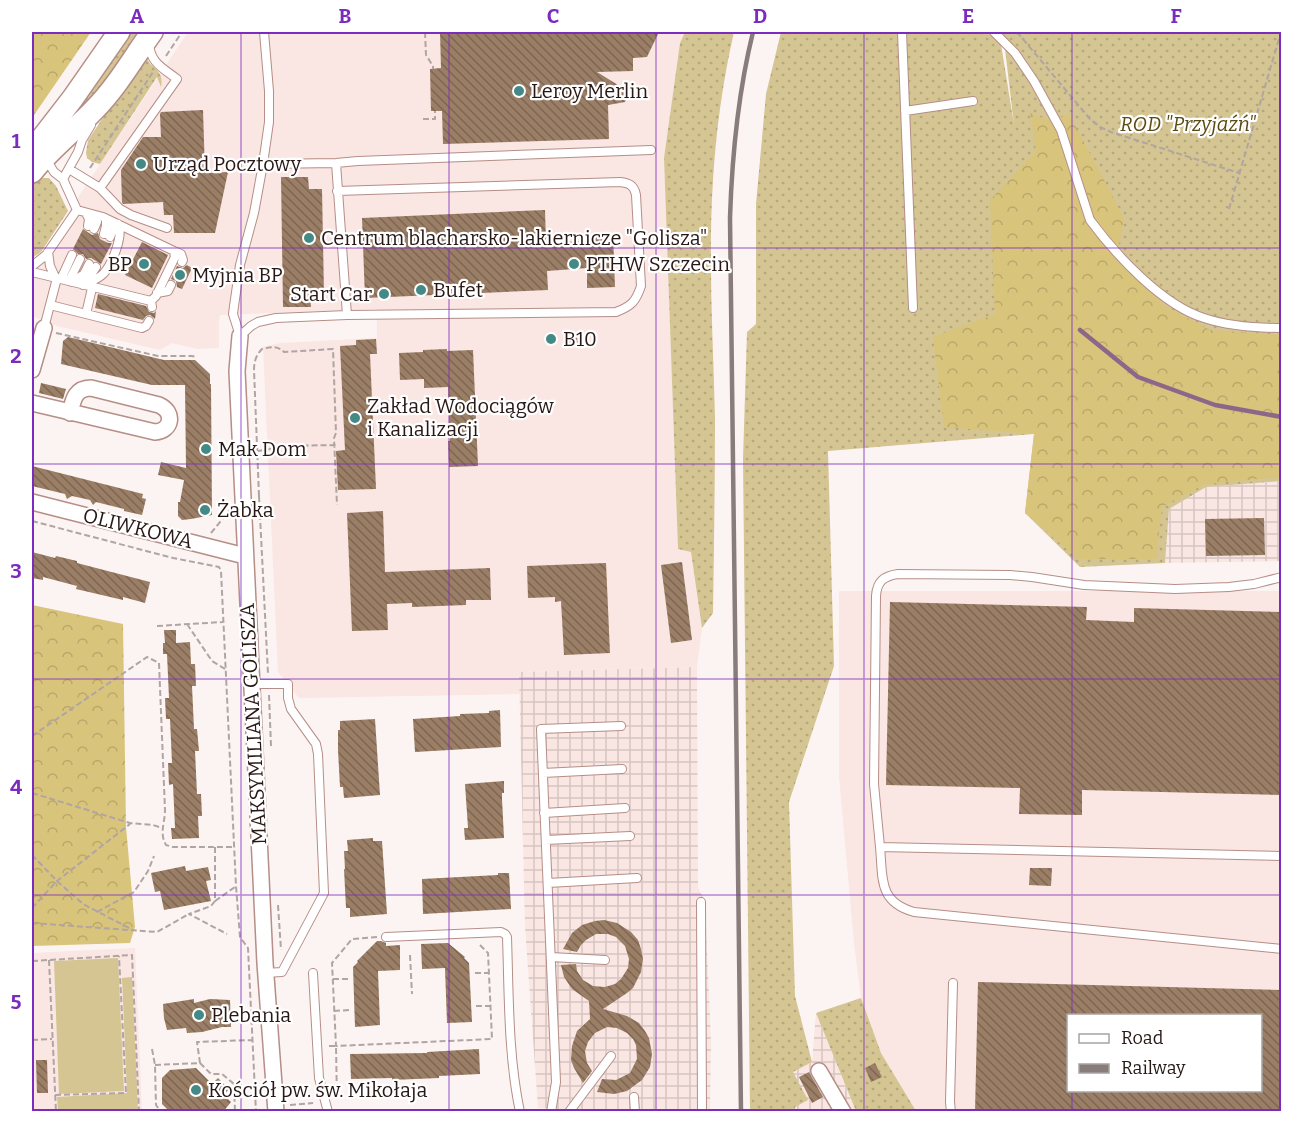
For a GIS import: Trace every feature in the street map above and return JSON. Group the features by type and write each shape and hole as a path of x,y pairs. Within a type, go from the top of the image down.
{"street":[{"path":"38,153 119,32"},
{"path":"38,153 94,110 112,90 151,33"},
{"path":"32,370 44,328"},
{"name":"MAKSYMILIANA GOLISZA","path":"240,336 237,372 250,684 276,1112"},
{"path":"32,403 70,412 159,432 167,427 170,417 165,408 159,405 91,388 81,390 76,394 70,412"},
{"name":"OLIWKOWA","path":"32,502 245,556"},
{"path":"819,1071 843,1112"}],"lane":[{"path":"264,32 269,122 254,213 240,265 234,306 233,314 240,336 251,326 267,319 347,315 616,312 628,308 637,298 641,285 636,195 634,188 628,183 337,191"},
{"path":"902,32 913,308"},
{"path":"994,32 1015,53 1034,81 1061,130 1090,220 1141,278 1175,304 1202,318 1240,325 1281,328"},
{"path":"100,188 177,79 161,61 154,62 150,49 151,33"},
{"path":"63,179 82,140 112,90"},
{"path":"905,111 973,101"},
{"path":"263,165 651,150"},
{"path":"38,153 63,179 77,210 112,222 174,251 181,255 182,262"},
{"path":"336,163 347,315"},
{"path":"69,170 100,188 120,209 167,228"},
{"path":"32,266 46,255 77,210"},
{"path":"86,213 91,227 97,222 95,215"},
{"path":"48,252 50,266 68,281 99,278 105,272 114,254 120,235 121,230 112,222"},
{"path":"107,235 113,229 112,222"},
{"path":"32,272 147,303 158,293 174,257 174,251"},
{"path":"44,328 50,304 68,281 76,257"},
{"path":"68,281 84,274 93,265"},
{"path":"158,293 168,291 171,285"},
{"path":"86,314 92,288"},
{"path":"50,304 86,314 100,313 146,326 149,321"},
{"path":"1270,328 1281,323"},
{"path":"1281,577 1229,587 1175,589 1101,586 1032,577 978,575 898,574 883,579 878,584 876,596 874,784 883,882 886,893 897,906 914,912 1281,949"},
{"path":"250,684 288,684 291,709 316,744 323,851 324,893 282,972 266,973"},
{"path":"551,1112 556,1082 541,729 621,726"},
{"path":"543,773 622,769"},
{"path":"544,813 625,808"},
{"path":"546,840 630,836"},
{"path":"880,847 1281,855"},
{"path":"548,883 638,879"},
{"path":"701,902 702,1112"},
{"path":"386,937 501,932 505,934 507,937 511,1060 520,1112"},
{"path":"551,957 605,960"},
{"path":"313,973 319,1078 328,1112"},
{"path":"951,1112 953,983"},
{"path":"569,1112 611,1056"},
{"path":"634,1097 635,1112"}],"path":[{"path":"88,170 182,32"},
{"path":"425,32 426,55 433,69"},
{"path":"1017,32 1090,119 1100,127 1239,173"},
{"path":"1229,209 1281,32"},
{"path":"423,119 435,119 435,111"},
{"path":"62,334 163,358 196,357"},
{"path":"271,750 254,363 262,349 278,346 284,351 333,349 337,505"},
{"path":"257,451 286,446 335,445"},
{"path":"210,534 231,508 230,497 259,496"},
{"path":"32,522 173,558 219,567 221,571 236,886 240,937 248,948 256,1110 249,1112"},
{"path":"157,626 224,622"},
{"path":"187,624 212,661 226,670"},
{"path":"32,736 147,657 159,663 165,810 163,840 166,845 173,848 234,847"},
{"path":"32,793 130,824 153,825 162,828"},
{"path":"32,908 57,881 130,824"},
{"path":"215,847 215,901"},
{"path":"32,855 83,904 133,931"},
{"path":"97,912 134,892 148,871 154,856"},
{"path":"32,922 157,932 189,914 211,906 236,886"},
{"path":"278,900 282,972"},
{"path":"189,914 227,934"},
{"path":"386,937 352,939 332,963 336,1046 492,1039 488,953 469,933"},
{"path":"410,955 412,993"},
{"path":"55,1095 126,1093 119,956"},
{"path":"32,961 132,956 139,1112"},
{"path":"49,960 56,1112"},
{"path":"475,973 489,973"},
{"path":"333,979 348,978"},
{"path":"476,1006 490,1006"},
{"path":"334,1011 350,1010"},
{"path":"234,1014 251,1013"},
{"path":"32,1040 52,1039"},
{"path":"235,1112 234,1084 222,1074 211,1074 200,1063 196,1042 252,1040"},
{"path":"430,1042 431,1046"},
{"path":"397,1043 398,1048"},
{"path":"366,1044 366,1049"},
{"path":"152,1049 155,1065 156,1105 161,1112"},
{"path":"155,1065 200,1063"}],"shaded area":[{"path":"188,32 685,32 680,43 664,158 678,549 691,552 702,628 697,667 519,672 520,694 299,698 278,672 263,347 280,343 377,338 377,309 220,315 219,348 198,349 172,343 160,350 57,326 32,316 32,274 35,265"},
{"path":"1281,481 1281,561 1165,563 1169,509 1205,487"},
{"path":"839,591 1281,591 1281,1111 916,1111 881,1053 861,998 839,776"},
{"path":"697,667 698,887 705,902 711,1042 710,1111 579,1112 538,1108 525,927 519,672"},
{"path":"135,948 142,1111 32,1111 32,953"},
{"path":"816,1013 856,1111 796,1111 793,1071 812,1062"}],"green space":[{"path":"32,32 91,32 32,118"},
{"path":"129,32 143,32 112,77 67,123"},
{"path":"685,32 734,32 720,105 713,180 711,269 715,417 713,613 702,628 691,552 678,549 664,158 680,43"},
{"name":"ROD \"Przyjaźń\"","path":"781,32 987,32 1001,44 1014,125 1003,32 1281,32 1281,481 1206,487 1169,509 1165,563 1080,567 1025,513 1034,434 828,451 834,666 789,802 795,996 812,1062 793,1072 808,1100 795,1107 796,1111 750,1111 743,459 747,332 756,324 756,204 766,94"},
{"path":"146,54 147,59 161,76 161,87 157,77 100,164 92,162 87,158 86,153 88,140"},
{"path":"1030,113 1048,120 1069,114 1124,218 1116,260 1165,306 1210,330 1281,335 1281,477 1205,484 1162,507 1156,559 1078,559 1025,513 1034,434 944,427 933,337 995,314 990,200 1036,151"},
{"path":"49,178 56,186 68,211 41,252 32,258 32,180"},
{"path":"32,605 123,624 126,827 135,927 130,943 32,946"},
{"path":"118,958 124,1091 59,1094 54,961"},
{"path":"132,977 138,1111 58,1111 57,1097 127,1093 122,978"},
{"path":"861,998 881,1053 916,1111 856,1111 816,1013"}],"building":[{"name":"Leroy Merlin","path":"440,32 659,32 647,57 633,58 633,71 597,72 626,90 628,95 625,102 608,105 609,139 443,144 442,111 431,111 430,69 441,68"},
{"path":"203,110 205,173 228,172 215,233 174,233 173,215 164,215 163,202 123,204 121,170 143,137 161,137 161,112"},
{"path":"281,177 308,177 309,189 322,189 324,294 310,294 311,307 283,307"},
{"path":"545,210 546,243 585,241 585,235 613,234 615,287 587,288 587,268 547,271 548,290 365,298 362,218"},
{"path":"83,229 92,235 98,233 100,239 112,243 101,264 91,258 86,259 83,254 78,254 73,249"},
{"path":"142,242 168,255 152,288 125,275"},
{"name":"Myjnia BP","path":"187,265 192,268 182,289 177,287 176,281 171,279 177,266 183,268"},
{"path":"98,294 146,306 149,312 156,311 155,319 150,315 143,320 95,308"},
{"path":"566,333 577,333 578,345 566,345"},
{"path":"68,337 164,360 195,360 210,374 212,515 182,520 178,516 178,502 180,502 184,480 158,475 161,462 186,468 185,385 152,385 61,364 63,341"},
{"path":"376,339 377,354 370,354 376,489 338,490 336,451 345,450 340,346 356,345 356,340"},
{"path":"447,349 447,351 473,350 478,466 449,467 448,387 424,388 424,379 400,380 399,353"},
{"path":"41,383 66,389 63,399 39,393"},
{"path":"32,466 143,494 142,498 146,499 142,515 96,502 93,505 90,500 72,496 67,499 65,494 32,486"},
{"path":"383,511 385,572 490,568 491,600 466,600 466,605 412,607 412,603 387,604 388,630 352,631 347,513"},
{"path":"1264,518 1265,555 1206,556 1205,519"},
{"path":"32,552 77,561 77,563 150,582 145,603 76,589 77,586 43,577 43,580 32,578"},
{"path":"682,562 692,640 671,643 661,565"},
{"path":"606,563 610,653 564,655 561,601 555,602 555,597 528,598 527,566"},
{"path":"890,602 1087,607 1086,620 1134,622 1134,608 1281,612 1281,795 1082,790 1082,815 1019,814 1020,788 886,785"},
{"path":"164,630 176,630 176,643 190,642 191,664 195,664 196,686 192,686 194,729 197,729 199,751 195,751 197,794 201,794 202,816 198,816 199,838 172,839 171,828 175,828 173,784 169,785 168,763 172,763 170,719 166,719 165,698 169,698 167,654 163,654"},
{"path":"500,710 501,747 415,752 413,719 489,713 489,711"},
{"path":"375,719 380,795 344,798 343,787 340,787 338,750 340,721"},
{"path":"504,781 502,799 504,838 465,840 464,828 468,828 465,784"},
{"path":"373,838 373,841 382,841 387,914 350,917 350,908 346,908 344,869 344,851 348,851 347,840"},
{"path":"185,866 186,871 208,867 211,880 206,881 211,901 164,910 160,891 155,892 151,873"},
{"path":"1030,868 1052,868 1051,886 1029,885"},
{"path":"498,873 509,873 511,909 423,914 422,879 498,875"},
{"path":"604,920 617,923 631,932 638,940 643,959 641,972 633,988 603,1009 627,1016 639,1023 649,1038 652,1054 650,1067 642,1080 627,1091 614,1094 597,1092 602,1079 616,1080 630,1073 637,1059 636,1045 627,1033 617,1028 607,1027 595,1033 585,1051 587,1063 592,1071 583,1083 571,1060 572,1046 577,1031 590,1019 589,1001 572,989 564,977 561,965 576,964 577,971 583,980 593,986 605,987 621,979 628,968 629,959 625,946 616,937 596,934 586,940 577,952 563,949 572,933 582,925"},
{"path":"377,941 386,943 386,946 400,945 400,970 378,971 380,1025 355,1027 353,967"},
{"path":"448,943 469,963 472,1022 447,1023 445,968 422,969 421,944"},
{"path":"978,982 1281,990 1281,1112 975,1112"},
{"name":"Plebania","path":"194,999 194,1003 210,999 230,1000 231,1027 187,1033 186,1028 167,1030 163,1004"},
{"path":"479,1049 480,1074 392,1080 392,1078 351,1079 350,1054 427,1053"},
{"path":"36,1060 47,1060 48,1093 37,1093"},
{"path":"875,1063 882,1077 871,1082 865,1068"},
{"name":"Kościół pw. św. Mikołaja","path":"196,1068 212,1084 218,1078 229,1089 224,1095 231,1102 223,1112 170,1112 162,1104 162,1078 170,1070"},
{"path":"809,1072 823,1097 812,1103 799,1077"}],"waterway":[{"path":"1080,330 1138,377 1215,405 1282,417"}],"railway":[{"path":"741,1112 730,218 737,124 743,78 753,32"}],"place":[{"name":"Leroy Merlin","path":"519,91"},
{"name":"Urząd Pocztowy","path":"141,164"},
{"name":"Centrum blacharsko-lakiernicze \"Golisza\"","path":"309,238"},
{"name":"BP","path":"144,264"},
{"name":"PTHW Szczecin","path":"574,264"},
{"name":"Myjnia BP","path":"180,275"},
{"name":"Bufet","path":"421,290"},
{"name":"Start Car","path":"384,294"},
{"name":"B10","path":"551,339"},
{"name":"Zakład Wodociągów i Kanalizacji","path":"355,418"},
{"name":"Mak Dom","path":"206,449"},
{"name":"Żabka","path":"205,510"},
{"name":"Plebania","path":"199,1015"},
{"name":"Kościół pw. św. Mikołaja","path":"196,1090"}]}
